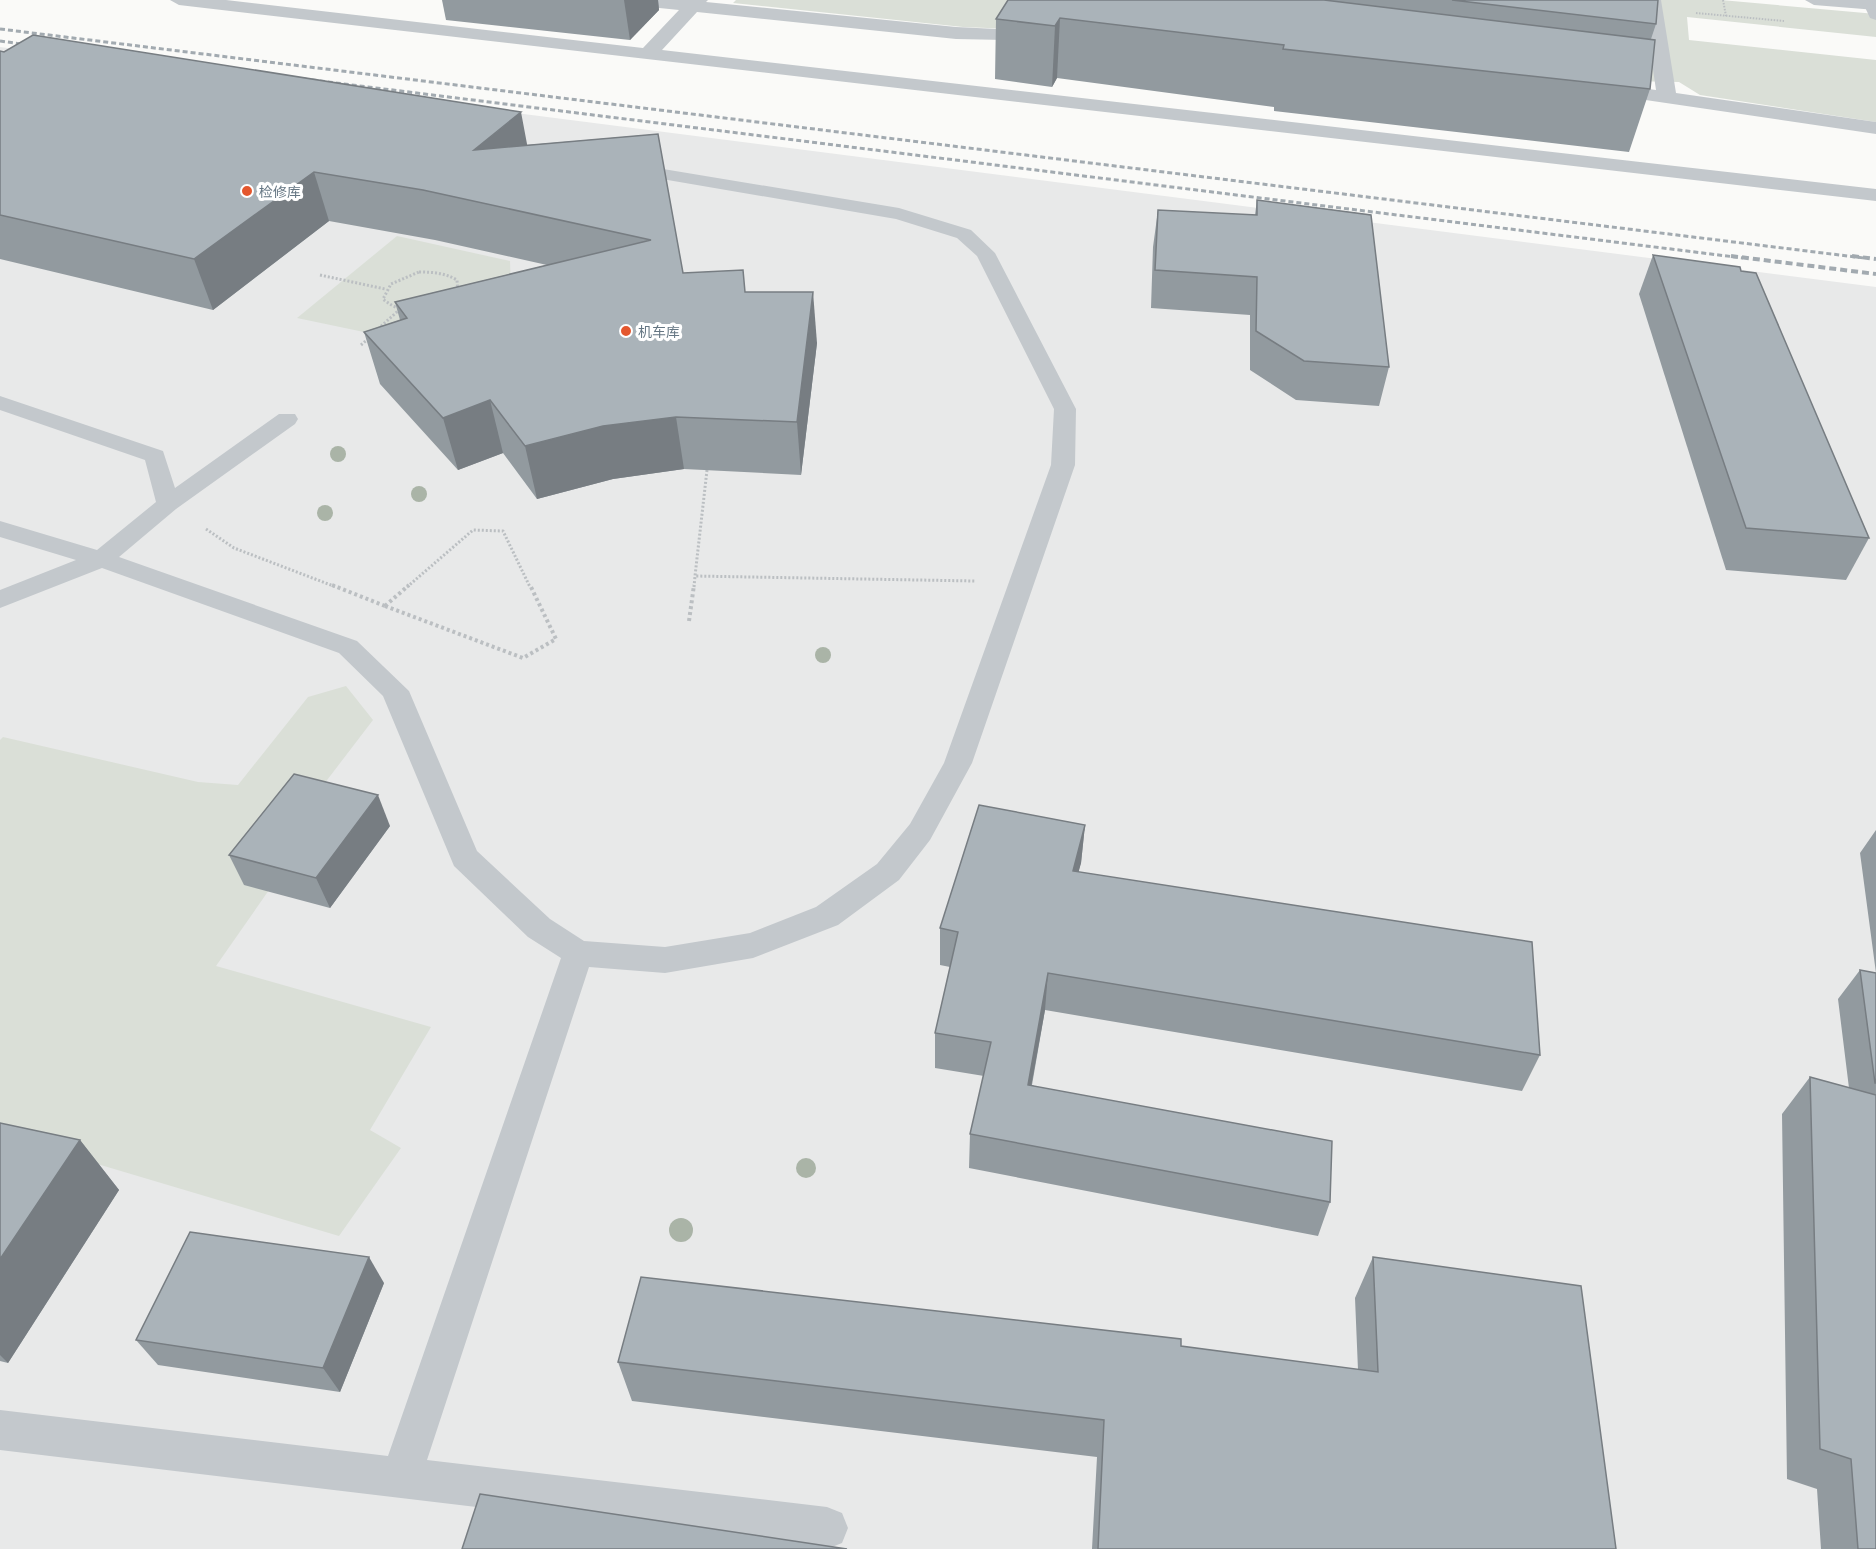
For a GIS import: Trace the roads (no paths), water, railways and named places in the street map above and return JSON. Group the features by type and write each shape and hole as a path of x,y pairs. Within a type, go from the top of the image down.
{"street":[{"path":"179,0 1876,195"},
{"path":"630,0 695,3 956,33 1056,38"},
{"path":"1814,0 1875,8"},
{"path":"647,54 695,3"},
{"path":"1653,4 1667,97"},
{"path":"1586,86 1876,128"}],"lane":[{"path":"0,529 101,559 348,646 395,691 465,858 539,928 578,953 665,960 753,945 827,916 888,872 920,832 958,763 1063,465 1065,409 985,253 964,234 899,214 608,165"},
{"path":"0,402 155,456 168,504"},
{"path":"0,600 101,559 168,504 287,419"},
{"path":"401,1477 578,953"},
{"path":"0,1430 827,1528"}],"railway":[{"path":"0,29 1864,258"},
{"path":"0,41 36,46"},
{"path":"304,79 1743,258"},
{"path":"1731,256 1876,274"},
{"path":"1852,256 1876,259"}],"place":[{"name":"检修库","path":"247,191"},
{"name":"机车库","path":"626,331"}]}
